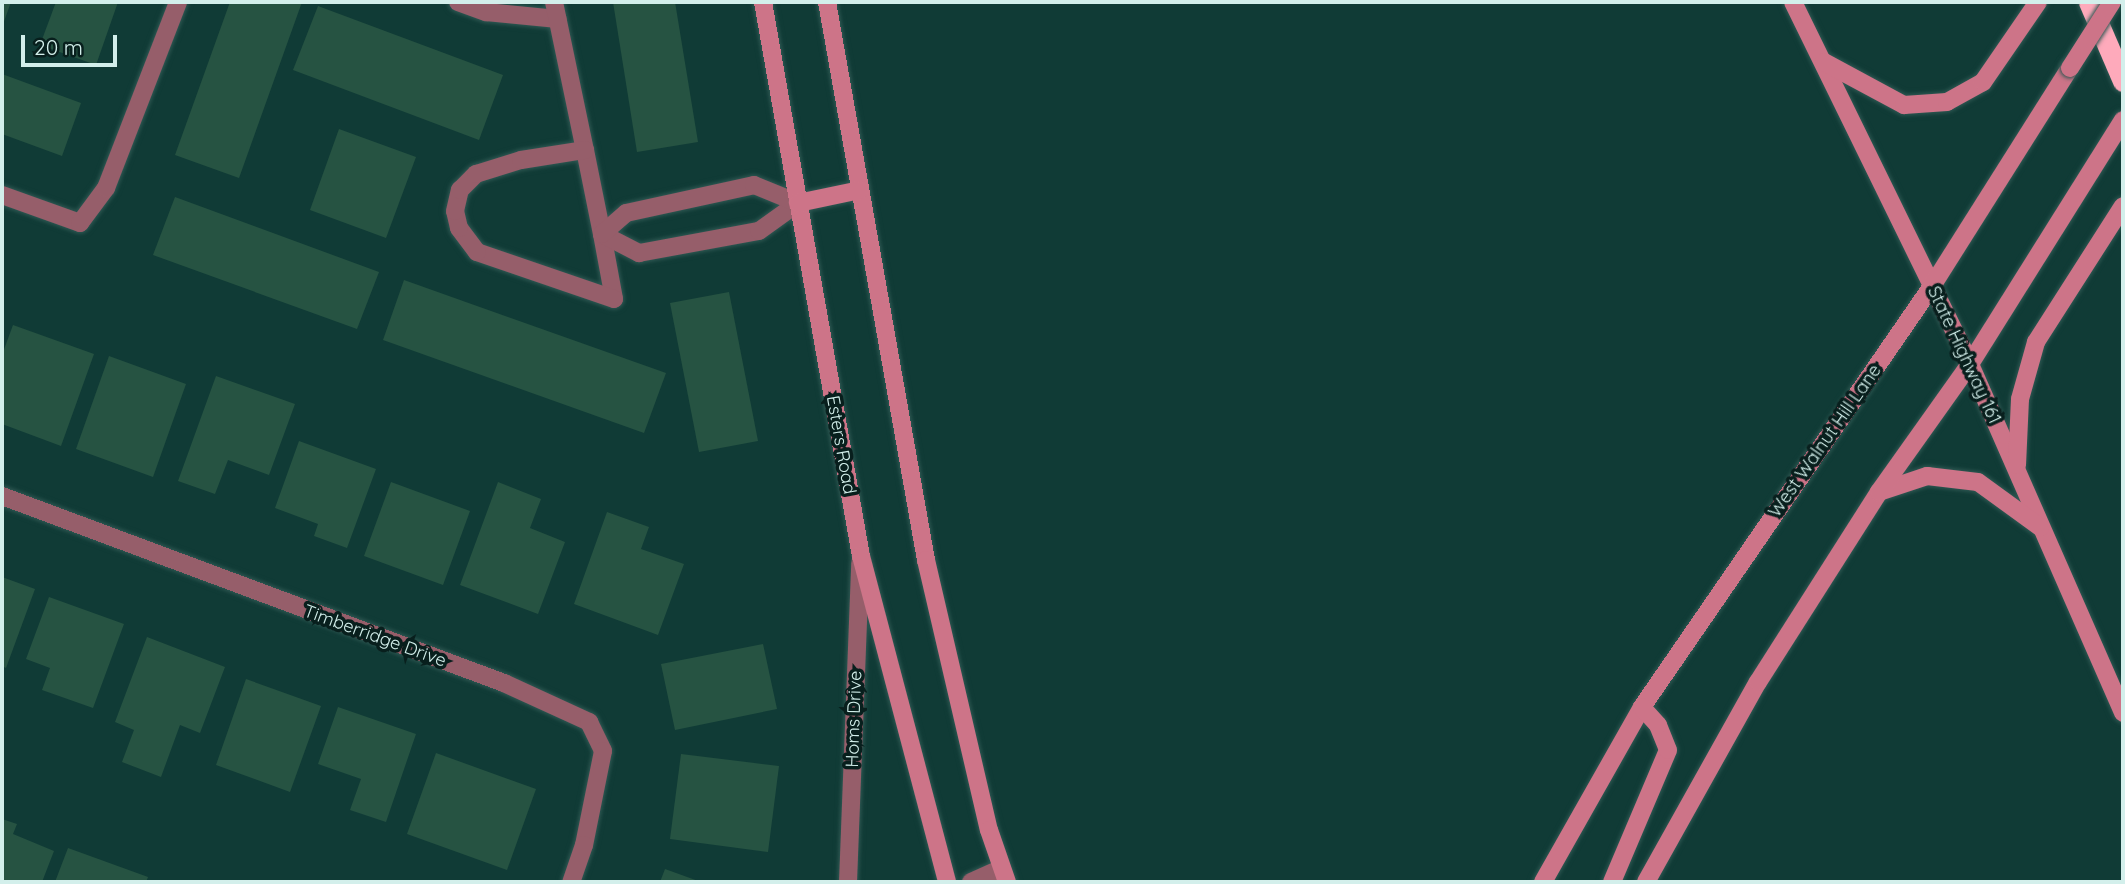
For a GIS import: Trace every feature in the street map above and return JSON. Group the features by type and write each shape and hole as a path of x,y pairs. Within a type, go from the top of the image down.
{"highway":[{"path":"2089,2 2123,81"}],"main road":[{"name":"Esters Road","path":"763,2 860,556 947,882"},
{"path":"828,2 926,560 1004,875"},
{"name":"State Highway 161","path":"1793,2 1970,364 2123,713"},
{"path":"1824,62 1904,105 1947,102 1983,82 2038,2"},
{"name":"West Walnut Hill Lane","path":"1544,882 1642,707 1932,286 2112,2"},
{"path":"1646,882 1758,682 1879,492 1970,364 2123,120"},
{"path":"798,203 860,190"},
{"path":"2017,472 2020,399 2036,342 2123,206"},
{"path":"1879,492 1927,476 1978,482 2042,528"},
{"path":"1612,882 1668,750 1658,725 1642,707"}],"street":[{"path":"2,195 80,223 106,188 178,2"},
{"path":"458,2 486,12 556,10 585,150 602,234 614,299 477,252 463,235 455,211 460,190 475,174 521,160 585,150"},
{"path":"602,234 626,213 754,185 798,203"},
{"path":"602,234 639,253 759,231 798,203"},
{"name":"Timberridge Drive","path":"2,496 504,683 589,722 603,751 584,845 571,882"},
{"name":"Homs Drive","path":"848,882 860,556"},
{"path":"971,882 1004,875"}],"building":[{"path":"2,2 11,2 2,27"},
{"path":"56,2 118,2 96,65 40,45"},
{"path":"230,2 302,2 239,178 175,155"},
{"path":"613,2 675,2 698,142 637,152"},
{"path":"318,6 503,75 479,140 293,70"},
{"path":"2,74 81,103 62,156 2,134"},
{"path":"339,129 416,157 386,238 310,210"},
{"path":"175,197 379,272 357,329 153,255"},
{"path":"404,280 666,373 644,433 383,340"},
{"path":"729,292 758,441 699,452 670,303"},
{"path":"13,325 94,354 61,446 2,424 2,355"},
{"path":"109,356 186,384 153,477 76,449"},
{"path":"216,376 295,404 269,475 228,460 215,494 178,481"},
{"path":"299,441 376,469 347,548 314,536 318,524 275,508"},
{"path":"391,482 470,511 443,585 364,556"},
{"path":"498,482 541,499 530,528 565,542 538,614 460,585"},
{"path":"607,512 649,527 641,549 684,564 658,635 574,604"},
{"path":"2,577 35,589 6,668 2,666"},
{"path":"49,597 124,624 93,708 42,690 50,668 26,659"},
{"path":"147,637 225,667 200,733 180,725 161,777 122,762 134,730 115,722"},
{"path":"763,644 777,709 675,730 661,664"},
{"path":"246,679 321,706 290,792 216,765"},
{"path":"338,707 416,734 386,822 350,810 361,779 318,764"},
{"path":"436,753 536,789 507,870 407,834"},
{"path":"681,754 779,766 768,852 670,839"},
{"path":"2,819 17,824 13,834 54,851 42,882 2,882"},
{"path":"68,848 148,877 146,882 55,882"},
{"path":"665,869 701,882 660,882"}]}
